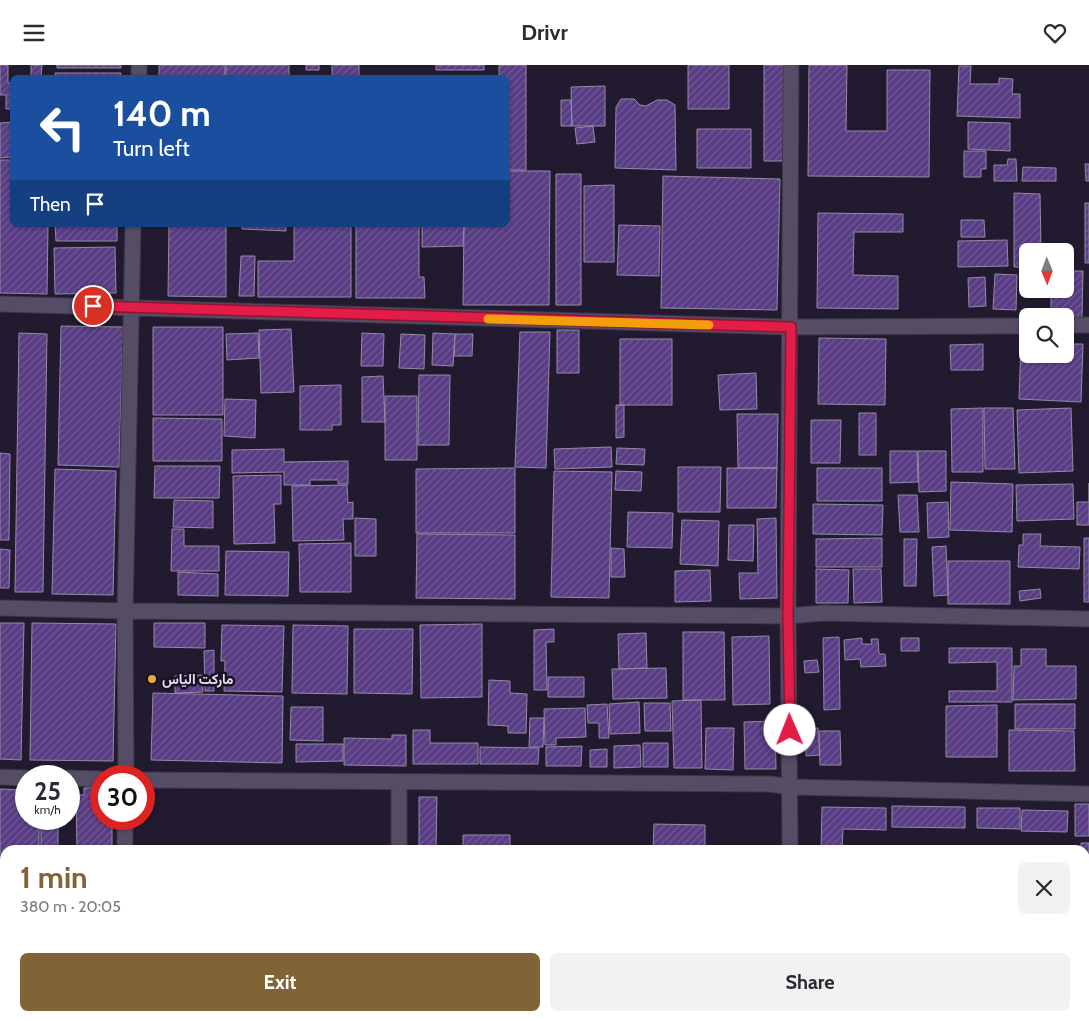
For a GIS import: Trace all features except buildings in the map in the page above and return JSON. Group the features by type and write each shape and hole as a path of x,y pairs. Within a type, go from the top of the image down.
{"street":[{"path":"790,845 788,616 792,65"},
{"path":"126,765 124,611 133,227"},
{"path":"0,304 791,327 1019,326"},
{"path":"1074,325 1089,325"},
{"path":"0,608 124,611 788,616 824,613 1089,619"},
{"path":"0,777 15,777"},
{"path":"155,780 770,784 791,787 1089,794"},
{"path":"398,783 399,845"},
{"path":"125,830 125,845"}],"slow traffic":[{"path":"488,319 709,325"}],"place":[{"name":"مارکت الیاس","path":"152,679"}],"route":[{"path":"93,306 791,327 788,616 790,730"}]}
